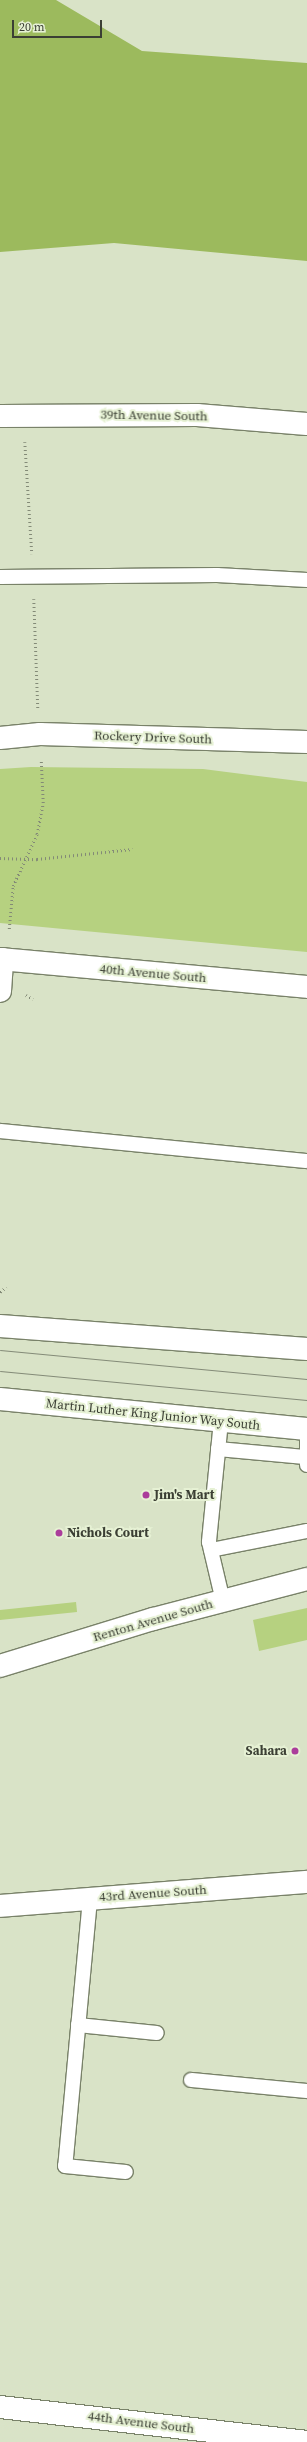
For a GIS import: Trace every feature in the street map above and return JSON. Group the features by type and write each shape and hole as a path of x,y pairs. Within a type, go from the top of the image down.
{"street":[{"name":"39th Avenue South","path":"0,416 197,415 307,424"},
{"name":"Rockery Drive South","path":"0,738 40,734 307,742"},
{"name":"40th Avenue South","path":"1,959 307,987"},
{"path":"0,991 1,959"},
{"path":"0,1326 307,1349"},
{"name":"Martin Luther King Junior Way South","path":"0,1399 307,1430"},
{"name":"Renton Avenue South","path":"0,1666 223,1601 307,1579"},
{"name":"43rd Avenue South","path":"0,1906 307,1882"},
{"name":"44th Avenue South","path":"0,2407 307,2442"}],"lane":[{"path":"0,577 217,575 307,580"},
{"path":"0,1131 307,1161"},
{"path":"221,1421 210,1550 223,1601"},
{"path":"218,1449 306,1461 307,1439"},
{"path":"210,1550 307,1531"},
{"path":"90,1899 65,2166 126,2172"},
{"path":"78,2025 157,2033"},
{"path":"191,2080 307,2091"}],"path":[{"path":"9,929 12,886 36,834 43,804 41,755"},
{"path":"0,858 25,859 132,849"},
{"path":"24,994 33,999"},
{"path":"0,1292 6,1287"}],"green space":[{"path":"0,0 56,0 142,51 307,63 307,261 114,243 0,252"},
{"path":"31,767 203,769 307,782 307,952 0,923 0,769"},
{"path":"76,1602 77,1612 0,1620 0,1610"},
{"path":"307,1608 307,1640 259,1651 253,1620"}],"tram line":[{"path":"0,1350 307,1379"},
{"path":"0,1371 307,1400"}],"place":[{"name":"Jim's Mart","path":"146,1495"},
{"name":"Nichols Court","path":"59,1533"},
{"name":"Sahara","path":"295,1751"}]}
